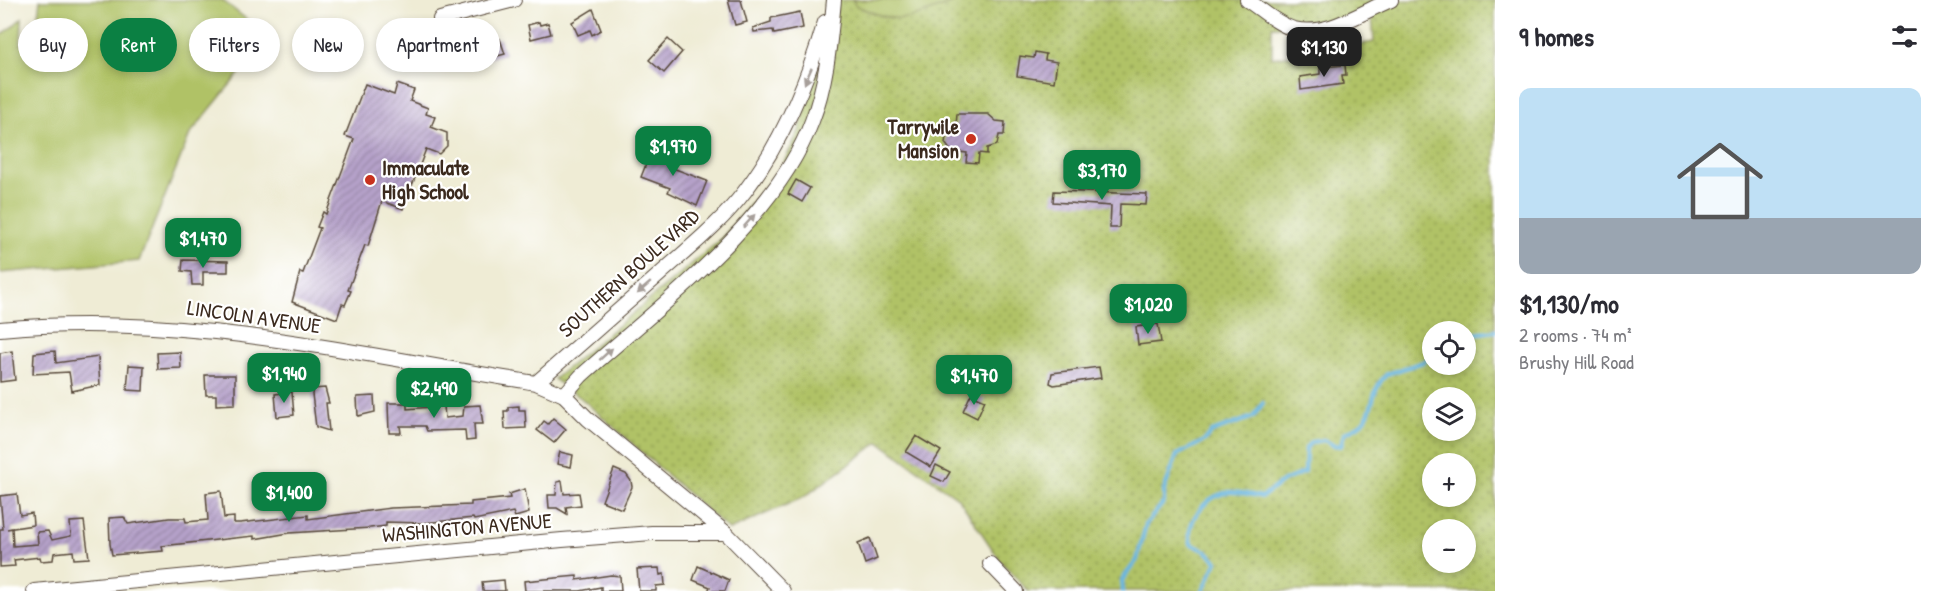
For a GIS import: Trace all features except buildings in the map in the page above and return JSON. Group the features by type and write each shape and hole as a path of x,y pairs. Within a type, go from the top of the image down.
{"street":[{"path":"444,18 514,0"},
{"name":"SOUTHERN BOULEVARD","path":"536,383 717,223 744,193 771,154 791,113 812,66 833,0"},
{"name":"SOUTHERN BOULEVARD","path":"564,395 581,376 733,239 762,207 791,165 812,122 826,75 833,0"},
{"path":"1247,0 1293,29 1313,30 1336,25 1391,0"},
{"name":"LINCOLN AVENUE","path":"0,329 102,324 184,328 536,383"},
{"path":"536,383 564,395 588,419 726,533 783,591"},
{"name":"WASHINGTON AVENUE","path":"34,591 561,540 652,533 726,533"},
{"path":"990,564 1016,591"}],"green space":[{"path":"40,0 222,0 245,18 189,18 189,72 240,72 190,134 139,261 0,273 0,37 18,21 18,72 88,72 88,18 38,18"},
{"path":"826,0 1495,0 1495,591 1028,591 999,559 959,499 879,442 804,497 729,530 581,398 554,379 719,241 780,170 799,131 819,58","holes":["1372,17 1374,42 1272,58 1272,26 1330,27"]},
{"path":"853,0 960,0 908,18 897,18 885,17 872,12 855,5"}],"waterway":[{"path":"1476,334 1495,331"},
{"path":"1203,591 1217,561 1206,551 1191,544 1190,535 1194,518 1205,504 1220,494 1229,492 1262,497 1283,481 1305,472 1306,448 1311,442 1324,440 1341,446 1344,433 1364,421 1376,391 1387,374 1422,362"},
{"path":"1123,591 1122,580 1137,560 1146,524 1164,502 1164,490 1177,455 1204,441 1212,432 1253,417 1263,403"}],"place":[{"name":"Tarrywile Mansion","path":"971,139"},
{"name":"Immaculate High School","path":"370,180"}]}
